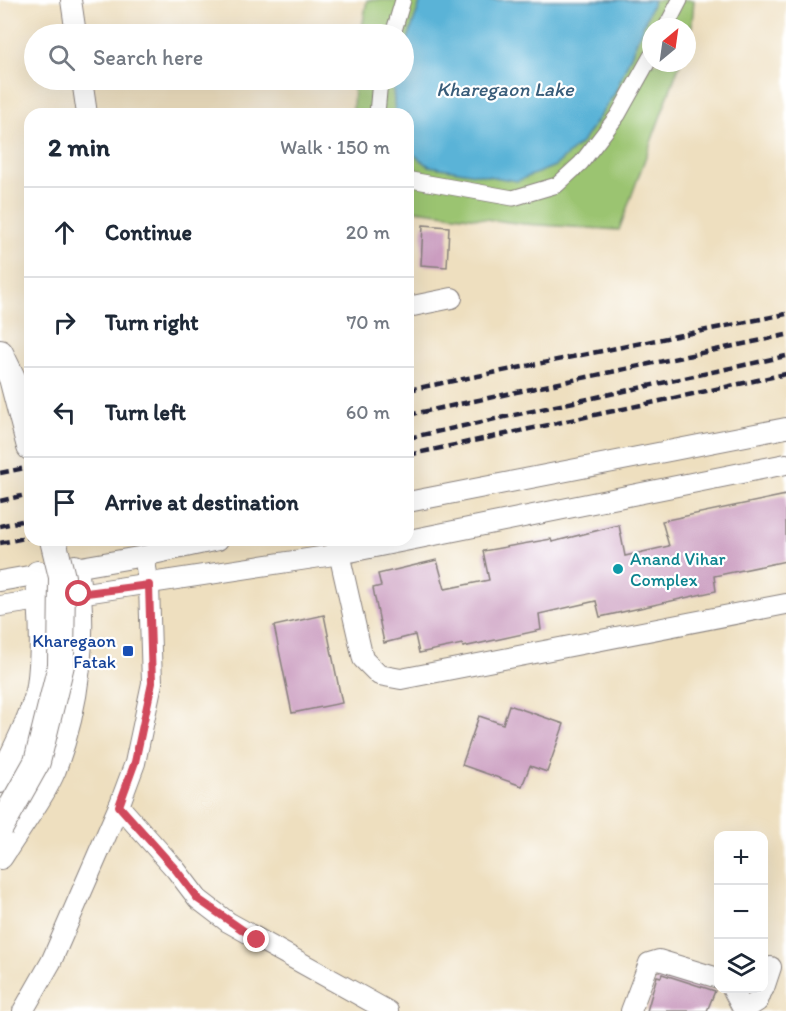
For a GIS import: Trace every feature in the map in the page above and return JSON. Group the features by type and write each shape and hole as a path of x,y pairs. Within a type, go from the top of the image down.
{"street":[{"path":"71,0 75,24"},
{"path":"396,24 403,0"},
{"path":"671,18 680,0"},
{"path":"414,181 513,198 557,185 581,163 618,115 642,72"},
{"path":"83,90 86,108"},
{"path":"377,108 379,90"},
{"path":"414,306 452,298"},
{"path":"0,353 12,378 24,424"},
{"path":"414,501 786,428"},
{"path":"414,533 786,465"},
{"path":"0,828 37,762 61,665 62,577 54,546"},
{"path":"0,581 190,546"},
{"path":"42,610 79,594 149,585 338,547 363,659 379,675 401,679 786,604"},
{"path":"23,1011 51,962 119,806 135,762 152,683 149,585 144,556"},
{"path":"0,856 52,770 71,705 80,645 79,594 75,568"},
{"path":"0,780 12,759 40,688 42,610 38,574"},
{"path":"0,606 42,610 80,621"},
{"path":"119,806 176,870 198,899 220,916 257,940 388,1011"},
{"path":"631,1011 649,963 659,960 714,977"},
{"path":"768,975 771,967"},
{"path":"735,993 744,1011 759,1001 761,993"}],"green space":[{"name":"Kharegaon Lake","path":"367,0 694,0 692,18 642,18 642,72 677,72 619,230 524,224 414,210 414,108 353,108 354,90 414,90 414,24 363,24"}],"water":[{"name":"Kharegaon Lake","path":"421,0 654,0 646,18 642,18 642,29 615,93 583,141 555,166 517,181 429,166 414,155 414,108 395,108 393,90 414,90 414,24"}],"building":[{"path":"423,225 449,227 447,267 421,265"},
{"name":"Anand Vihar Complex","path":"786,495 786,561 714,576 716,591 600,617 596,601 539,614 541,630 463,647 462,644 419,653 415,635 384,643 373,588 381,586 378,574 437,560 445,589 489,580 483,551 551,539 552,542 619,525 625,556 669,546 662,521"},
{"path":"324,615 342,703 292,713 274,626"},
{"path":"509,705 564,724 547,772 530,766 522,786 462,765 479,716 503,724"},
{"path":"662,974 714,991 707,1011 647,1011 657,976 661,977"}],"railway":[{"path":"414,389 786,314"},
{"path":"414,414 786,335"},
{"path":"414,437 786,356"},
{"path":"414,454 786,374"},
{"path":"0,473 24,468"},
{"path":"0,501 24,495"},
{"path":"0,526 24,520"},
{"path":"0,543 24,538"}],"place":[{"name":"Anand Vihar Complex","path":"618,569"},
{"name":"Kharegaon Fatak","path":"128,651"}],"route":[{"path":"79,594 149,585 152,683 135,762 119,806 176,870 198,899 257,940"}]}
